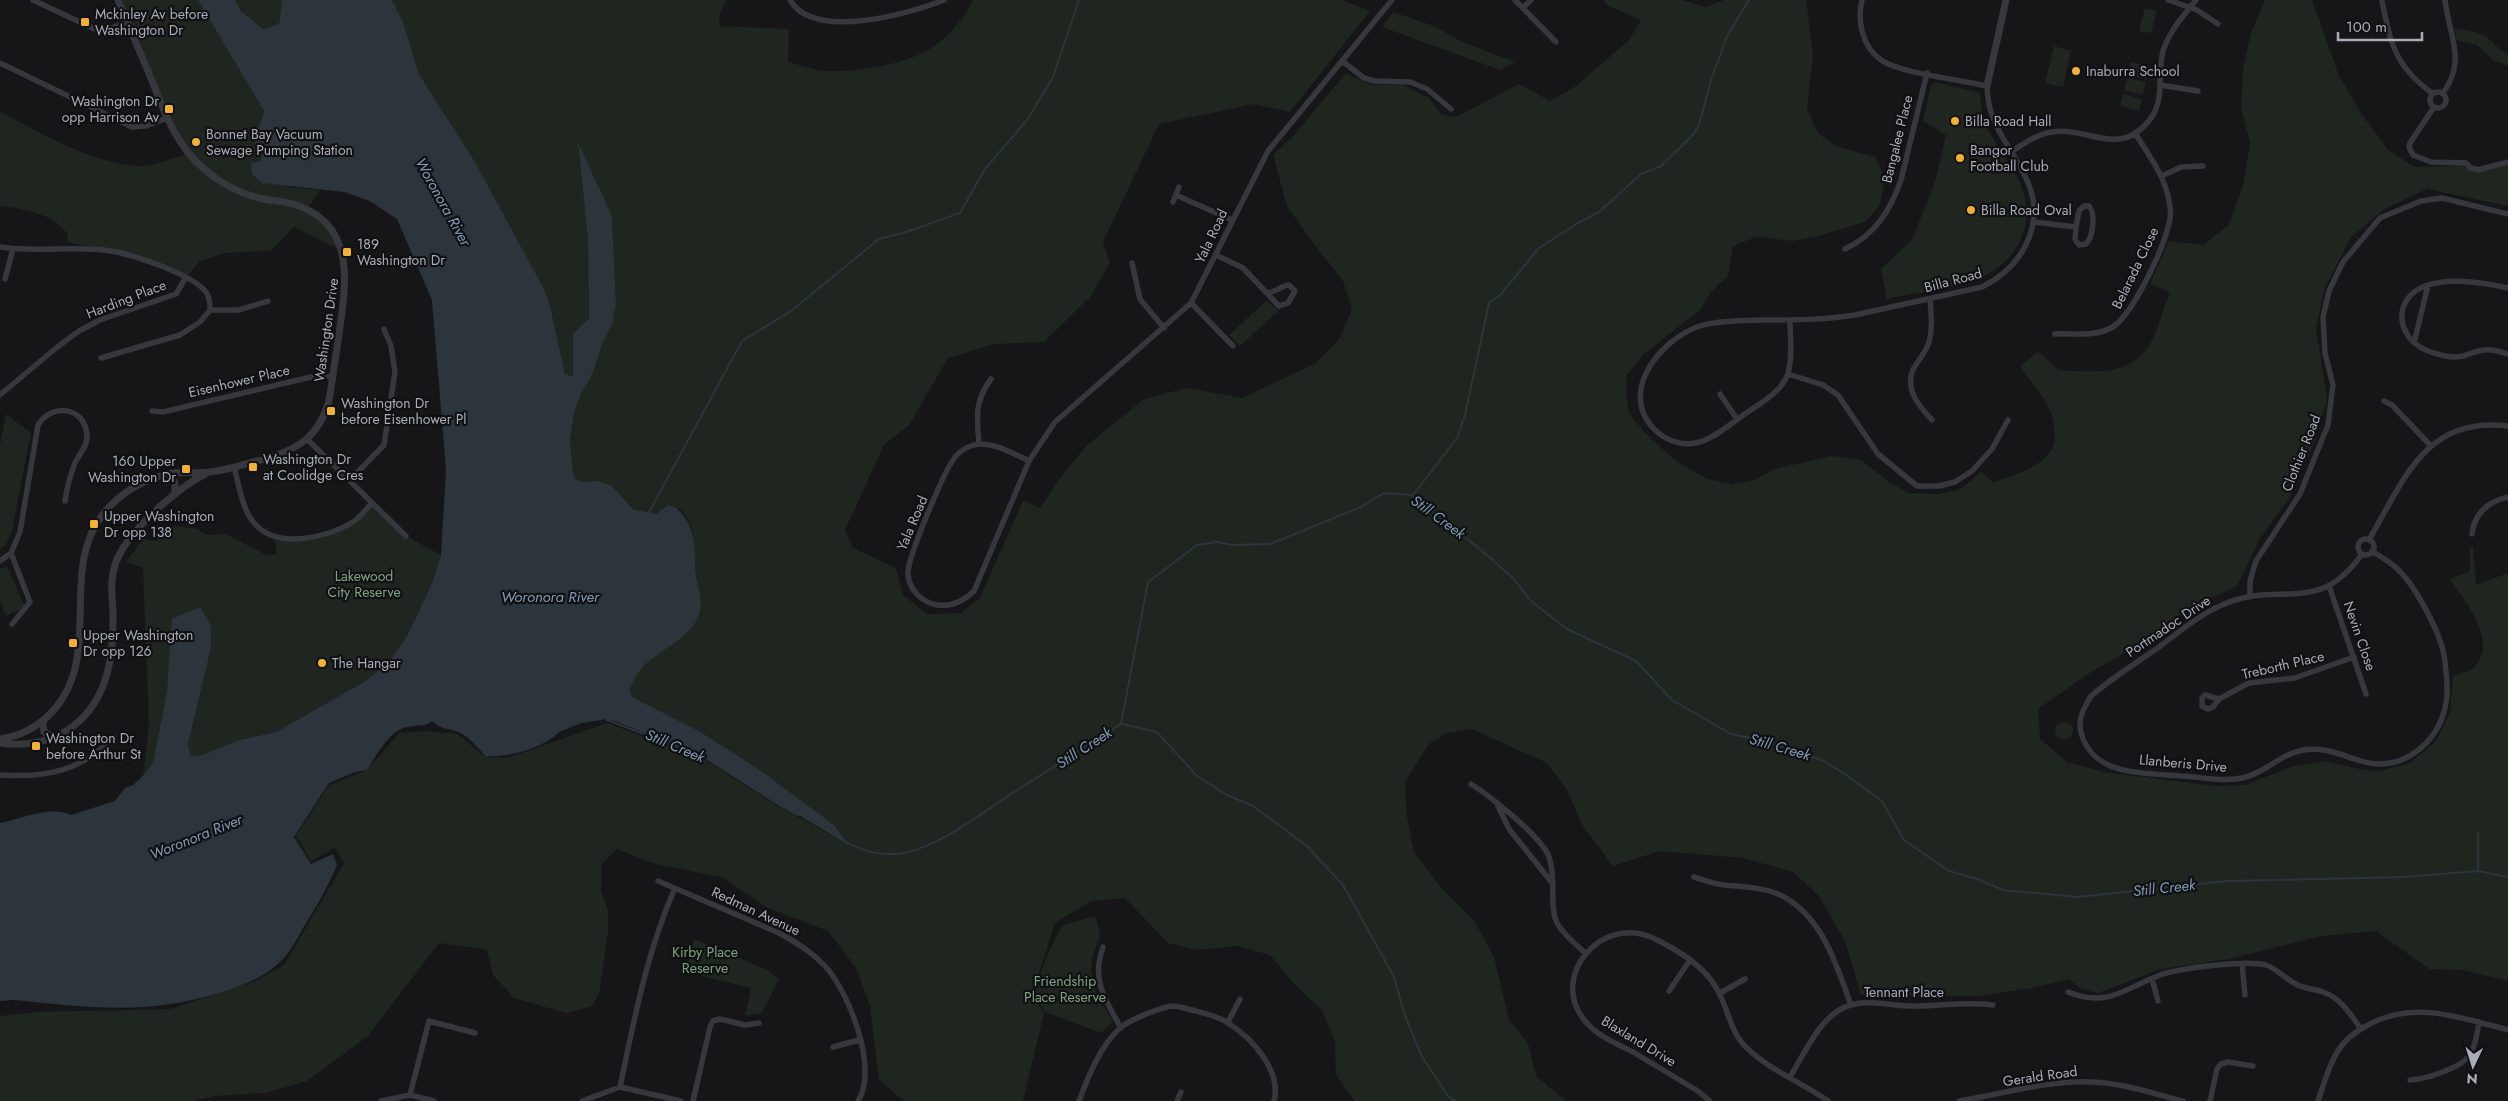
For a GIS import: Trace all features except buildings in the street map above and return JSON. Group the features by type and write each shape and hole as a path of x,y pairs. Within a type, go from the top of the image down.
{"street":[{"path":"34,0 99,31 127,22"},
{"name":"Washington Drive","path":"0,741 19,735 43,721 63,699 75,675 84,557 94,528 104,513 120,497 145,482 167,474 210,472 287,452 307,438 319,424 327,408 333,376 346,283 345,263 337,239 322,220 307,210 293,204 251,196 214,177 183,148 167,118 118,0"},
{"path":"790,0 794,7 805,15 831,20 856,21 890,17 944,0"},
{"name":"Yala Road","path":"979,444 965,448 950,464 908,563 911,587 926,602 953,605 965,600 974,590 1029,460 1054,422 1192,303 1268,151 1392,0"},
{"path":"1515,0 1524,7 1556,42"},
{"path":"1524,7 1531,0"},
{"path":"1862,0 1861,29 1868,46 1881,60 1900,67 1986,86"},
{"name":"Billa Road","path":"1788,374 1769,396 1713,436 1700,442 1685,444 1669,440 1650,426 1642,410 1640,395 1642,379 1656,358 1679,337 1697,327 1732,321 1790,320 1855,315 1982,287 1995,280 2015,264 2027,246 2034,222 2033,195 2026,176 1994,122 1989,108 1986,86 2006,0"},
{"path":"2168,0 2191,7 2218,24"},
{"path":"2011,152 2028,141 2053,131 2111,140 2135,133 2154,114 2160,85 2162,56 2166,42 2196,0"},
{"path":"2443,94 2452,79 2456,62 2445,0"},
{"path":"2382,1 2391,40 2401,64 2419,84 2433,94 2443,94"},
{"path":"1342,61 1364,78 1374,81 1410,82 1428,88 1451,109"},
{"path":"0,63 132,127 146,126 167,118"},
{"name":"Bangalee Place","path":"1845,249 1873,231 1885,216 1895,197 1901,180 1926,73"},
{"path":"2160,85 2198,91"},
{"path":"2433,94 2430,101 2434,107 2441,108 2447,100 2443,94"},
{"path":"2434,107 2409,147 2413,155 2431,162 2466,162 2471,168 2478,170 2508,162"},
{"name":"Belarada Close","path":"2055,334 2090,334 2104,331 2118,324 2128,314 2169,226 2169,200 2162,176 2135,133"},
{"path":"2162,176 2181,167 2203,166"},
{"path":"1173,202 1179,187"},
{"path":"1176,195 1232,220"},
{"name":"Clothier Road","path":"2250,597 2250,581 2256,561 2300,494 2328,425 2333,385 2324,354 2323,317 2329,291 2343,262 2380,218 2421,201 2442,198 2508,214"},
{"path":"2084,206 2089,206 2093,217 2089,239 2086,244 2079,245 2075,240 2076,227 2079,211 2084,206"},
{"path":"2034,222 2076,227"},
{"path":"0,246 13,249 112,251 186,277 205,290 210,302 210,310 200,322 180,335 101,358"},
{"path":"5,279 13,249"},
{"path":"1216,255 1243,268 1267,293 1282,306 1288,302 1296,291 1289,285 1284,285 1277,292 1267,293"},
{"path":"1132,263 1140,299 1164,328"},
{"name":"Harding Place","path":"0,395 79,331 100,320 176,294 186,277"},
{"path":"2508,288 2466,281 2428,285 2411,296 2403,311 2404,331 2414,343 2450,357 2486,350 2508,354"},
{"path":"2414,343 2428,285"},
{"path":"1930,299 1932,325 1929,342 1912,372 1911,389 1918,405 1932,420"},
{"path":"210,310 239,310 268,300"},
{"path":"1192,303 1233,346"},
{"path":"1790,320 1788,374 1823,385 1838,395 1878,454 1917,486 1939,486 1955,482 1972,471 1992,449 2008,420"},
{"path":"350,480 384,444 395,372 391,346 384,329"},
{"name":"Eisenhower Place","path":"152,411 163,412 311,377 333,376"},
{"path":"991,379 983,390 977,410 979,444 1001,448 1029,460"},
{"path":"1720,394 1737,419"},
{"path":"2384,401 2392,405 2431,446"},
{"path":"0,561 11,553 20,532 38,425 44,416 61,410 71,412 81,419 86,426 87,438 75,464 65,500"},
{"path":"2369,540 2373,546 2372,552 2362,554 2358,547 2360,542 2369,540 2416,461 2431,446 2450,433 2471,425 2508,426"},
{"path":"307,438 406,536"},
{"path":"234,467 243,502 256,525 276,536 304,540 319,536 354,522 372,503"},
{"path":"0,741 27,743 54,737 80,721 98,700 108,669 112,627 114,566 130,540 175,493 210,472"},
{"path":"167,474 175,482 175,493"},
{"path":"2472,534 2474,520 2477,515 2488,506 2508,497"},
{"name":"Llanberis Drive","path":"2080,714 2082,735 2087,748 2104,764 2123,770 2220,780 2243,778 2284,756 2300,751 2318,749 2332,751 2378,764 2405,758 2417,752 2437,731 2443,717 2447,686 2444,657 2437,631 2407,581 2394,566 2372,552"},
{"path":"11,553 30,602 12,624"},
{"name":"Portmadoc Drive","path":"2080,714 2091,696 2202,615 2234,600 2315,592 2330,586 2346,574 2362,554"},
{"name":"Nevin Close","path":"2330,586 2366,694"},
{"name":"Treborth Place","path":"2219,698 2249,683 2295,678 2354,657"},
{"path":"43,721 44,732 54,737"},
{"path":"0,775 38,774 79,765 91,759 114,737"},
{"path":"1471,784 1496,802 1538,840 1549,856 1556,919 1572,941 1585,953 1597,942 1610,935 1625,932 1652,938 1690,960 1703,970 1720,993 1730,1024 1743,1044 1760,1059 1828,1101"},
{"path":"1496,802 1509,829 1553,885"},
{"path":"1694,877 1721,885 1749,887 1780,894 1804,912 1829,946 1851,1004"},
{"name":"Redman Avenue","path":"658,881 779,933 813,955 839,985 852,1012 866,1074 865,1084 858,1101"},
{"path":"620,1087 652,952 662,918 675,888"},
{"path":"1104,947 1098,963 1098,980 1120,1028"},
{"name":"Blaxland Drive","path":"1585,953 1578,965 1574,991 1578,1009 1586,1022 1604,1036 1698,1091 1710,1101"},
{"path":"1669,991 1690,960"},
{"path":"2242,964 2245,996"},
{"path":"2068,992 2088,999 2108,998 2169,973 2242,964 2266,965 2299,986 2328,994 2342,1005 2361,1029"},
{"path":"1720,993 1745,979"},
{"path":"2152,979 2158,1001"},
{"path":"1228,1022 1240,999"},
{"name":"Tennant Place","path":"1790,1077 1827,1020 1851,1004 1868,1003 1909,1006 1978,1002 1993,1005"},
{"path":"1079,1101 1086,1083 1105,1048 1120,1028 1137,1018 1174,1006 1211,1015 1228,1022 1256,1048 1267,1063 1275,1081 1274,1101"},
{"path":"2318,1101 2337,1053 2361,1029 2394,1014 2417,1011 2479,1022 2508,1030"},
{"path":"693,1101 713,1021 720,1019 744,1025 759,1023"},
{"path":"410,1095 429,1021 475,1033"},
{"path":"2410,1080 2423,1079 2465,1061 2473,1048 2479,1022"},
{"path":"833,1047 859,1040"},
{"path":"2210,1101 2217,1069 2220,1064 2228,1062 2252,1066"},
{"name":"Gerald Road","path":"1959,1101 2058,1084 2092,1082 2109,1084 2183,1101"},
{"path":"582,1101 620,1087 681,1101"},
{"path":"1177,1101 1181,1092"},
{"path":"381,1101 410,1095 434,1101"}],"green space":[{"path":"118,0 198,0 264,111 255,140 255,145 262,152 261,161 288,187 320,190 307,210 322,220 342,251 294,227 270,251 225,253 200,261 186,277 126,255 67,242 68,235 47,217 18,208 0,206 0,111 67,146 86,154 122,164 145,166 188,154"},
{"path":"235,0 282,0 279,24 263,29 241,11"},
{"path":"392,0 727,0 720,12 719,26 789,29 788,62 826,71 865,69 894,63 920,54 930,49 949,33 960,21 973,0 1342,0 1370,11 1290,112 1254,104 1159,124 1103,242 1110,263 1090,297 1044,342 995,344 948,358 909,425 884,445 845,530 853,548 896,568 903,595 927,614 961,613 980,598 1023,500 1040,508 1063,474 1086,446 1144,399 1187,388 1242,398 1316,363 1340,338 1352,309 1343,281 1287,206 1273,155 1294,135 1346,73 1371,85 1403,85 1429,98 1442,115 1456,117 1519,84 1550,101 1576,86 1629,40 1641,20 1609,6 1603,0 1682,0 1706,7 1724,0 1806,0 1813,56 1807,109 1818,133 1838,147 1875,157 1885,178 1880,205 1865,222 1815,237 1793,241 1756,237 1733,246 1728,276 1711,292 1700,310 1644,354 1627,375 1626,392 1629,413 1644,432 1676,461 1707,479 1732,484 1754,480 1775,469 1832,456 1861,460 1888,481 1908,493 1938,494 1961,489 1981,472 1993,482 2010,477 2037,464 2050,451 2055,439 2051,413 2039,392 2020,367 2038,351 2058,370 2096,371 2120,368 2131,363 2149,346 2158,327 2170,292 2150,284 2169,241 2204,245 2229,224 2244,182 2250,142 2241,108 2243,69 2251,33 2265,0 2312,0 2339,76 2361,113 2388,150 2415,167 2463,166 2474,171 2480,171 2508,164 2508,206 2427,189 2384,209 2351,237 2325,287 2316,328 2327,399 2315,441 2290,497 2259,540 2237,586 2188,609 2142,643 2088,674 2038,709 2040,739 2067,762 2103,772 2216,786 2245,785 2294,766 2324,761 2359,769 2379,771 2410,763 2436,741 2450,712 2453,676 2472,669 2480,659 2483,647 2478,622 2450,579 2470,571 2470,547 2473,546 2476,585 2508,573 2508,981 2463,970 2429,969 2376,931 2321,936 2229,959 2161,969 2098,993 2081,989 2069,979 2032,988 1978,996 1861,995 1845,941 1819,896 1793,872 1743,858 1660,851 1613,866 1583,826 1567,790 1547,763 1472,729 1447,733 1429,744 1405,782 1407,817 1414,852 1442,889 1475,922 1494,957 1509,1020 1528,1043 1536,1076 1566,1101 1355,1101 1336,1075 1335,1042 1322,1010 1294,984 1270,955 1238,946 1197,950 1168,943 1125,898 1091,901 1055,923 1032,995 1044,1013 1023,1101 904,1101 879,1080 870,1006 856,968 828,931 768,908 721,877 655,864 617,849 602,864 601,890 608,911 608,931 599,994 592,1006 566,1013 514,998 493,975 487,950 439,943 367,1037 307,1081 266,1093 214,1096 193,1101 0,1101 0,1016 35,1012 170,1009 255,981 284,965 344,863 335,848 311,861 296,836 329,785 367,770 399,733 425,731 458,734 484,756 507,758 607,723 702,758 776,805 850,845 834,825 760,770 699,731 632,697 630,690 639,672 649,661 692,626 699,613 700,602 695,573 694,543 690,523 685,515 678,508 668,505 656,514 633,509 612,486 598,481 582,482 575,478 573,473 570,440 574,413 581,394 593,373 602,344 613,322 616,304 612,216 578,145 588,240 589,318 573,334 574,376 565,374 549,301 543,287 475,162 419,74 403,22"},
{"path":"2145,8 2157,11 2151,33 2139,31"},
{"path":"1393,12 1434,26 1460,41 1515,62 1500,70 1382,27"},
{"path":"2454,28 2472,31 2485,36 2508,54 2508,66 2493,60 2477,45 2457,40"},
{"path":"2054,46 2071,51 2063,87 2045,83"},
{"path":"2131,62 2150,66 2147,79 2128,75"},
{"path":"2127,78 2146,82 2143,95 2124,90"},
{"path":"1936,82 1980,93 1981,106 1987,127 2022,188 2026,202 2026,223 2016,249 2003,264 1987,274 1948,288 1887,299 1881,269 1912,240 1935,182 1946,135 1923,121 1931,85"},
{"path":"2123,94 2142,99 2139,111 2120,106"},
{"path":"1267,300 1278,311 1240,346 1229,335"},
{"path":"6,414 31,433 12,531 6,545 0,549 0,445"},
{"name":"Lakewood City Reserve","path":"372,503 406,536 441,555 433,581 408,634 390,661 364,682 276,732 239,740 202,755 191,756 188,744 211,648 173,619 167,691 153,763 143,776 149,725 143,568 126,562 143,539 155,541 175,526 198,529 200,532 213,535 224,533 264,554 276,555 275,537 304,540 354,522"},
{"path":"7,566 24,605 19,610 6,616 0,601 0,569"},
{"path":"2064,722 2070,725 2073,731 2070,737 2064,740 2058,737 2055,731 2058,725"},
{"name":"Friendship Place Reserve","path":"1095,916 1100,935 1092,960 1091,976 1096,992 1113,1021 1101,1033 1045,1012 1034,995 1046,959 1063,925"},
{"name":"Kirby Place Reserve","path":"694,939 769,971 779,979 762,1013 745,1016 751,988 686,972"}],"water":[{"name":"Woronora River","path":"198,0 235,0 241,11 263,29 279,24 282,0 392,0 403,22 419,74 475,162 543,287 549,301 565,374 573,376 573,334 589,318 588,240 578,143 612,216 616,304 613,322 602,344 593,373 581,394 574,413 570,440 573,473 575,478 582,482 598,481 612,486 633,509 656,514 668,505 675,507 681,513 692,532 701,605 691,629 641,669 630,690 632,697 699,731 760,770 834,825 850,846 811,821 781,807 704,757 615,721 594,719 581,722 568,727 548,741 531,749 509,755 485,756 465,736 442,728 432,721 420,726 401,729 384,744 367,770 355,772 329,783 294,837 311,864 333,854 337,865 322,897 291,949 269,971 245,984 228,990 165,1005 116,1008 13,1000 0,1001 0,823 45,812 63,812 71,815 115,801 125,788 133,785 143,776 153,763 167,691 172,619 200,607 211,626 211,648 188,744 191,756 202,755 239,740 276,732 364,682 390,661 408,634 433,581 441,555 446,470 432,300 397,219 370,201 344,192 262,183 252,174 251,163 261,161 262,152 255,145 255,140 264,111"}],"waterway":[{"path":"648,514 742,341 791,311 879,239 906,232 960,213 985,169 1027,120 1053,77 1079,0"},
{"path":"1413,495 1457,438 1465,415 1489,303 1500,295 1539,248 1599,212 1641,174 1661,166 1691,137 1699,125 1711,80 1728,34 1749,0"},
{"name":"Still Creek","path":"842,839 861,849 881,854 909,852 924,847 969,822 1121,724 1148,582 1197,545 1217,542 1232,545 1270,544 1361,507 1384,493 1412,495 1513,578 1531,601 1567,629 1636,661 1672,700 1731,734 1765,741 1822,760 1882,801 1904,840 1949,871 1977,879 2003,890 2078,897 2228,881 2404,877 2478,871 2508,877"},
{"name":"Still Creek","path":"561,730 581,722 602,719"},
{"name":"Still Creek","path":"607,720 704,757 783,807"},
{"path":"1122,724 1157,732 1197,776 1227,795 1253,806 1307,846 1343,885 1394,977 1404,1013 1421,1055 1448,1096 1455,1101"},
{"name":"Still Creek","path":"787,809 798,815"},
{"name":"Still Creek","path":"803,817 838,837"},
{"path":"2478,833 2478,870"}],"place":[{"name":"Mckinley Av before Washington Dr","path":"85,22"},
{"name":"Inaburra School","path":"2076,71"},
{"name":"Washington Dr opp Harrison Av","path":"169,109"},
{"name":"Billa Road Hall","path":"1955,121"},
{"name":"Bonnet Bay Vacuum Sewage Pumping Station","path":"196,142"},
{"name":"Bangor Football Club","path":"1960,158"},
{"name":"Billa Road Oval","path":"1971,210"},
{"name":"189 Washington Dr","path":"347,252"},
{"name":"Washington Dr before Eisenhower Pl","path":"331,411"},
{"name":"Washington Dr at Coolidge Cres","path":"253,467"},
{"name":"160 Upper Washington Dr","path":"186,469"},
{"name":"Upper Washington Dr opp 138","path":"94,524"},
{"name":"Upper Washington Dr opp 126","path":"73,643"},
{"name":"The Hangar","path":"322,663"},
{"name":"Washington Dr before Arthur St","path":"36,746"}]}
